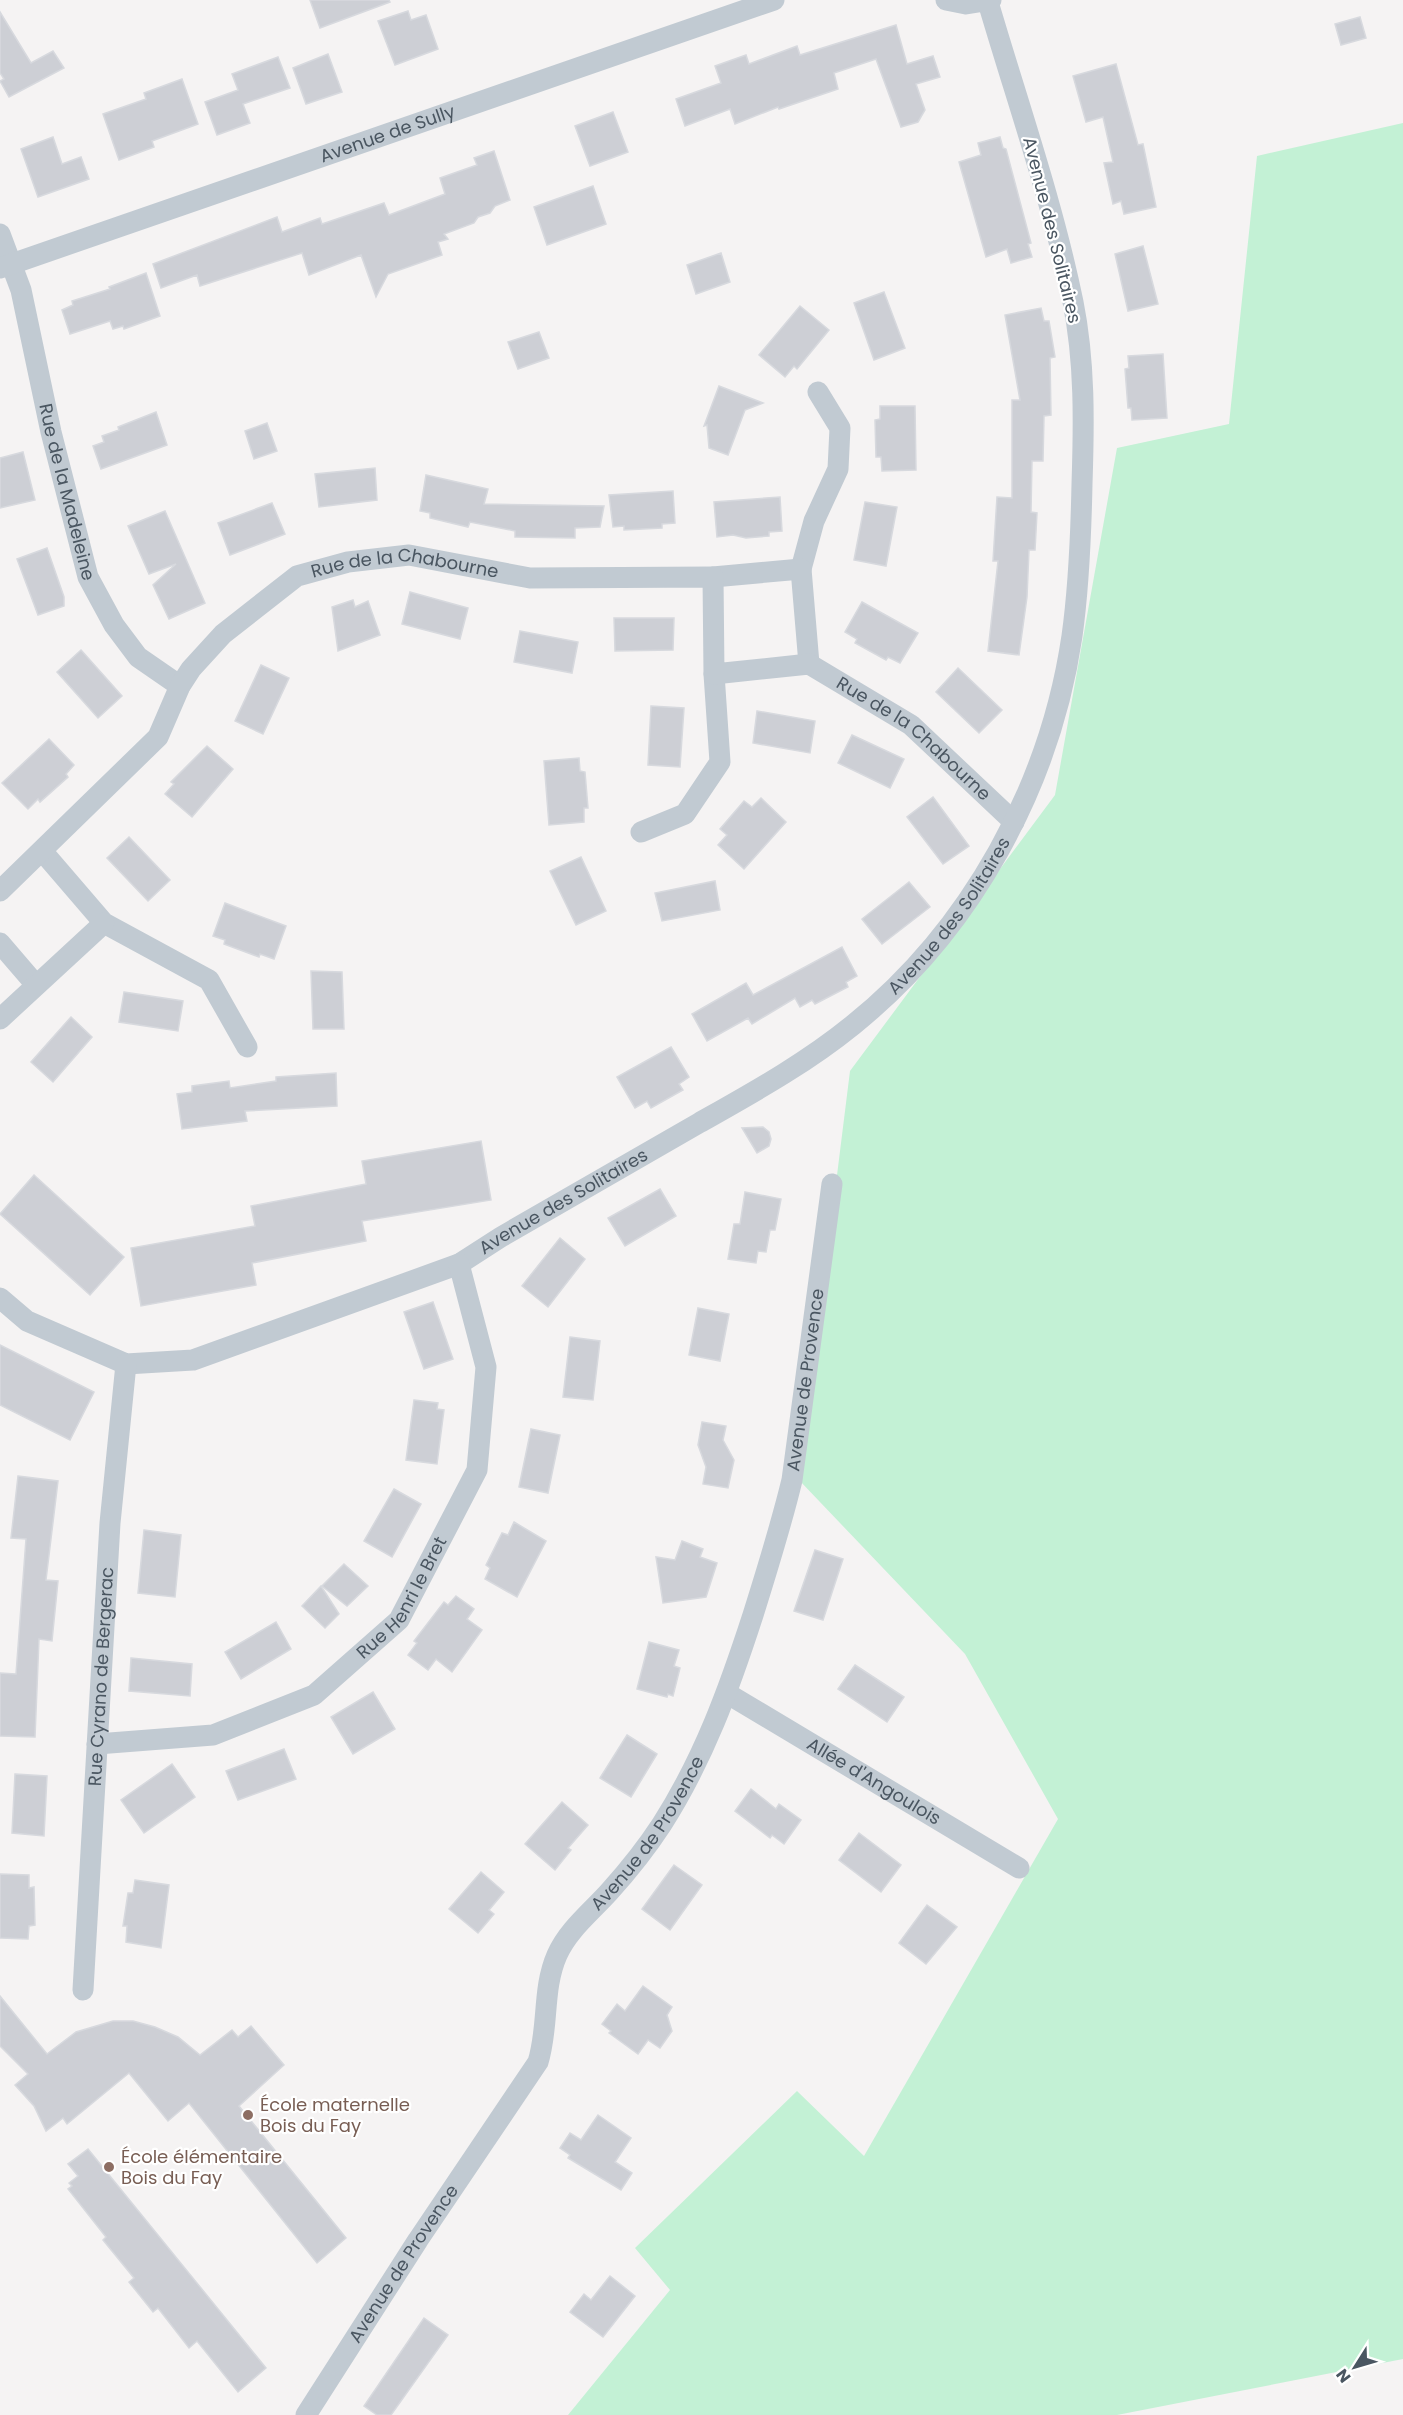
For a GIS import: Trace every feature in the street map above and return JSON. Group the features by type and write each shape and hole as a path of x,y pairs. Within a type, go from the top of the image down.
{"street":[{"name":"Avenue de Sully","path":"6,266 774,0"},
{"path":"946,0 966,4 990,1"},
{"name":"Avenue des Solitaires","path":"126,1364 193,1359 459,1264 782,1076 854,1025 922,960 943,935 983,878 1014,822 1043,754 1072,636 1081,532 1084,399 1073,303 990,1"},
{"name":"Rue de la Madeleine","path":"0,234 6,266 21,290 51,432 88,577 114,625 138,657 180,686"},
{"path":"714,674 809,664 801,569 814,521 838,469 840,428 818,392"},
{"name":"Rue de la Chabourne","path":"0,891 43,852 69,822 158,737 180,686 191,669 222,634 297,576 348,562 409,555 530,578 713,577 801,569"},
{"path":"641,832 685,814 720,762 714,674 713,577"},
{"name":"Rue de la Chabourne","path":"809,664 910,725 1014,822"},
{"path":"43,852 104,922 209,980 247,1047"},
{"path":"0,1019 104,922"},
{"path":"0,943 36,985"},
{"name":"Avenue de Provence","path":"306,2415 418,2240 538,2062 544,2042 548,1986 558,1952 581,1921 631,1866 661,1826 705,1750 728,1694 782,1522 792,1480 832,1184"},
{"name":"Rue Henri le Bret","path":"97,1744 213,1735 314,1695 399,1620 477,1470 486,1367 459,1264"},
{"path":"0,1298 27,1321 126,1364"},
{"name":"Rue Cyrano de Bergerac","path":"83,1990 110,1523 126,1364"},
{"name":"Allée d'Angoulois","path":"728,1694 1020,1868"}],"green space":[{"path":"1403,123 1403,2359 1117,2415 568,2415 670,2290 635,2248 797,2091 864,2156 1058,1819 965,1654 799,1480 850,1071 1055,795 1117,448 1229,424 1257,156"}],"building":[{"path":"310,0 389,0 390,2 320,28"},
{"path":"408,11 411,20 426,15 438,49 395,65 378,21"},
{"path":"0,12 31,63 53,51 64,68 9,97 0,81 4,79 0,73"},
{"path":"1360,17 1366,38 1341,45 1335,24"},
{"path":"896,25 907,64 933,56 940,77 916,84 925,110 918,122 901,127 876,59 834,73 838,89 779,109 778,107 735,124 730,109 685,126 676,99 721,83 715,66 746,55 749,64 797,46 800,55"},
{"path":"328,54 342,92 306,104 293,68"},
{"path":"278,57 290,88 243,104 250,123 217,135 205,102 238,90 232,74"},
{"path":"1116,64 1138,145 1143,144 1156,207 1124,214 1121,201 1113,204 1104,163 1113,162 1103,117 1086,122 1073,76"},
{"path":"182,79 198,124 152,141 154,147 119,160 103,114 146,99 144,93"},
{"path":"613,112 628,152 590,166 575,126"},
{"path":"53,137 62,164 81,157 89,179 38,197 21,149"},
{"path":"1000,137 1003,148 1006,149 1031,243 1028,244 1032,257 1011,263 1007,249 986,257 959,162 981,155 978,143"},
{"path":"494,151 510,200 495,206 490,213 478,217 474,223 444,234 448,239 438,242 442,255 388,274 376,297 361,255 309,275 302,253 200,286 197,275 161,288 153,264 277,217 282,232 320,218 322,224 384,203 389,215 445,194 440,178 477,165 474,158"},
{"path":"593,186 606,224 547,245 534,207"},
{"path":"1143,246 1158,304 1128,311 1115,254"},
{"path":"721,253 730,282 696,294 687,265"},
{"path":"146,273 160,316 124,329 123,326 113,329 110,321 70,334 62,310 73,305 72,301 110,289 109,287"},
{"path":"884,292 905,348 874,360 854,303"},
{"path":"800,306 829,330 797,369 794,366 785,377 759,355"},
{"path":"1041,308 1044,321 1049,321 1055,357 1050,358 1051,415 1044,416 1043,461 1032,461 1031,512 1037,513 1035,550 1029,550 1027,597 1019,655 988,651 998,561 993,561 997,497 1012,498 1012,400 1020,400 1005,315"},
{"path":"539,332 549,358 518,369 508,342"},
{"path":"1163,354 1167,418 1132,420 1131,408 1128,408 1125,369 1129,368 1128,356"},
{"path":"719,386 763,403 745,410 728,455 709,448 707,425 704,426"},
{"path":"880,406 915,406 916,470 882,471 881,457 876,457 875,420 880,419"},
{"path":"156,412 167,445 101,469 93,446 104,442 102,436"},
{"path":"267,423 277,451 254,459 245,431"},
{"path":"23,452 35,500 0,508 0,458"},
{"path":"375,468 377,500 319,507 315,474"},
{"path":"426,475 488,489 484,504 604,506 600,527 575,528 575,538 515,537 515,531 470,522 468,527 430,518 430,513 420,511"},
{"path":"673,491 675,523 662,524 662,528 624,530 624,526 613,527 609,495"},
{"path":"780,497 782,531 769,532 769,536 717,537 714,502"},
{"path":"865,502 897,507 886,566 854,560"},
{"path":"272,503 285,534 230,555 218,523"},
{"path":"165,511 205,603 169,619 153,585 176,564 149,574 128,526"},
{"path":"47,548 64,597 64,606 38,615 17,559"},
{"path":"410,592 468,608 460,639 402,624"},
{"path":"353,600 355,607 368,601 380,635 338,651 332,607"},
{"path":"862,602 918,633 900,663 888,657 886,660 855,643 857,639 845,632"},
{"path":"614,618 674,618 673,650 615,651"},
{"path":"520,631 578,642 572,673 514,662"},
{"path":"81,650 122,696 98,718 57,672"},
{"path":"261,665 289,678 263,734 235,721"},
{"path":"958,668 1002,710 979,733 936,692"},
{"path":"651,706 684,708 680,767 648,765"},
{"path":"757,711 815,721 810,753 753,743"},
{"path":"852,735 904,759 890,788 838,763"},
{"path":"49,739 74,765 66,774 68,777 40,802 38,799 28,809 2,783"},
{"path":"207,746 233,769 192,817 165,794 174,784 171,782"},
{"path":"579,758 580,771 585,772 588,808 584,808 584,822 549,825 544,761"},
{"path":"933,797 969,846 943,864 907,817"},
{"path":"761,798 786,822 744,869 718,845 727,835 720,829 744,801 752,807"},
{"path":"129,837 170,880 148,901 107,858"},
{"path":"581,857 606,911 576,925 550,871"},
{"path":"715,881 720,910 662,921 655,893"},
{"path":"909,882 930,907 882,944 862,919"},
{"path":"225,903 286,926 274,959 260,954 259,957 224,944 225,940 213,936"},
{"path":"842,947 857,976 846,982 848,987 815,1004 812,1000 800,1007 795,998 752,1024 748,1018 707,1041 692,1014 746,983 753,995"},
{"path":"311,971 342,972 344,1029 313,1029"},
{"path":"124,992 183,1001 178,1031 119,1022"},
{"path":"71,1017 92,1037 53,1082 31,1062"},
{"path":"671,1047 689,1077 679,1084 683,1090 651,1108 647,1101 635,1108 617,1077"},
{"path":"336,1073 337,1106 245,1111 247,1121 182,1129 177,1094 192,1092 192,1086 229,1081 230,1088 276,1081 276,1077"},
{"path":"763,1127 769,1132 771,1139 769,1146 757,1153 742,1128"},
{"path":"481,1141 491,1200 362,1221 366,1241 252,1263 256,1285 141,1306 131,1248 255,1226 251,1206 366,1184 362,1161"},
{"path":"34,1175 124,1257 90,1295 0,1214"},
{"path":"660,1189 676,1216 625,1246 608,1218"},
{"path":"745,1192 781,1199 775,1230 770,1230 766,1252 758,1251 756,1263 728,1259 734,1224 740,1224"},
{"path":"560,1238 585,1259 548,1307 522,1286"},
{"path":"433,1302 453,1359 424,1369 404,1312"},
{"path":"698,1308 729,1314 720,1361 689,1355"},
{"path":"570,1337 600,1341 593,1400 563,1397"},
{"path":"0,1345 94,1392 70,1440 0,1405"},
{"path":"414,1400 438,1403 437,1409 444,1410 437,1464 406,1460"},
{"path":"702,1422 726,1426 723,1440 734,1460 728,1488 703,1484 706,1467 698,1445"},
{"path":"531,1429 560,1435 548,1493 519,1487"},
{"path":"18,1476 58,1481 46,1580 58,1581 52,1641 39,1639 35,1737 0,1736 0,1673 16,1674 26,1539 11,1538"},
{"path":"394,1489 421,1504 392,1557 364,1541"},
{"path":"514,1522 546,1541 517,1597 485,1579 490,1568 486,1565 502,1533 508,1535"},
{"path":"144,1530 181,1535 175,1597 138,1593"},
{"path":"682,1541 703,1549 700,1557 717,1563 706,1597 663,1603 656,1557 675,1560"},
{"path":"815,1550 843,1559 823,1620 794,1611"},
{"path":"344,1564 368,1586 347,1606 322,1586"},
{"path":"321,1586 339,1614 325,1628 302,1606"},
{"path":"456,1596 474,1609 467,1619 482,1630 452,1672 436,1659 428,1670 408,1655 417,1643 414,1641 444,1602 448,1605"},
{"path":"276,1622 291,1649 241,1679 225,1652"},
{"path":"649,1642 679,1650 674,1666 680,1668 673,1696 668,1694 667,1697 637,1689"},
{"path":"131,1658 192,1664 190,1696 129,1691"},
{"path":"855,1665 904,1697 887,1722 838,1689"},
{"path":"373,1692 395,1729 353,1754 331,1717"},
{"path":"627,1735 657,1754 631,1797 600,1778"},
{"path":"284,1749 296,1779 238,1800 226,1771"},
{"path":"172,1764 195,1797 144,1833 121,1800"},
{"path":"15,1774 47,1776 44,1836 12,1833"},
{"path":"751,1789 776,1809 779,1804 801,1820 784,1844 772,1835 770,1838 735,1811"},
{"path":"562,1802 588,1825 568,1848 571,1850 555,1870 525,1844"},
{"path":"859,1833 901,1865 881,1892 839,1860"},
{"path":"674,1865 702,1885 670,1930 642,1909"},
{"path":"481,1872 504,1892 489,1910 494,1914 478,1933 449,1909"},
{"path":"0,1874 29,1875 29,1888 34,1887 35,1925 29,1926 28,1939 0,1938"},
{"path":"135,1880 169,1885 161,1948 126,1942 127,1926 123,1926 128,1893 133,1893"},
{"path":"927,1905 957,1927 926,1964 899,1943"},
{"path":"643,1986 672,2007 667,2015 672,2031 660,2048 648,2040 638,2054 609,2033 611,2031 602,2024 617,2004 625,2011"},
{"path":"0,1996 47,2054 76,2032 113,2021 133,2021 155,2027 178,2037 200,2055 232,2030 238,2037 251,2026 284,2065 239,2106 346,2238 317,2263 189,2103 168,2121 129,2073 67,2124 63,2118 46,2131 34,2106 15,2085 28,2074 0,2046"},
{"path":"598,2115 631,2138 615,2162 632,2173 621,2190 568,2158 570,2155 560,2148 570,2133 581,2140"},
{"path":"88,2149 266,2368 238,2392 197,2341 189,2348 158,2308 153,2312 129,2282 134,2278 103,2240 106,2237 68,2189 72,2186 69,2183 78,2176 68,2164"},
{"path":"610,2276 635,2296 603,2337 570,2312 584,2294 591,2300"},
{"path":"424,2318 448,2335 391,2415 377,2415 364,2406"}],"place":[{"name":"École maternelle Bois du Fay","path":"248,2115"},
{"name":"École élémentaire Bois du Fay","path":"109,2167"}]}
